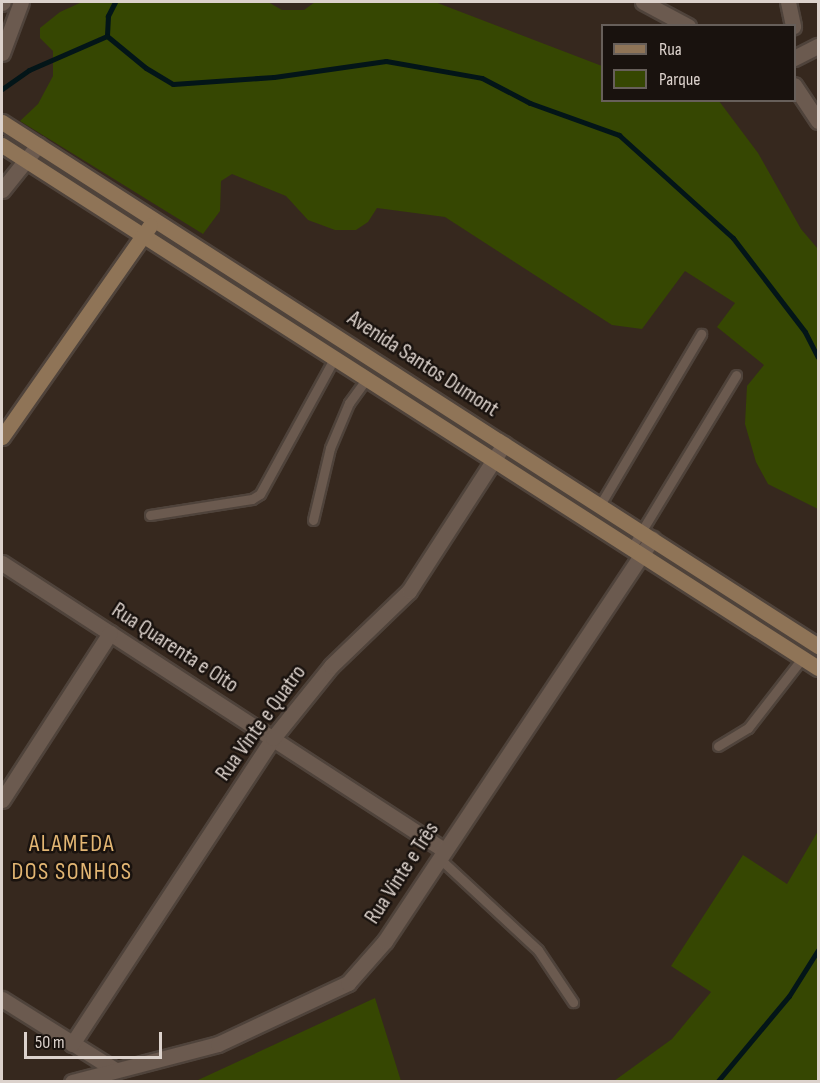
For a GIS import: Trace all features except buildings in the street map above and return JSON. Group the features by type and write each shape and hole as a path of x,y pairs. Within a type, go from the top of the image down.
{"main road":[{"name":"Avenida Santos Dumont","path":"2,122 819,646"},
{"name":"Avenida Santos Dumont","path":"2,146 142,233 819,668"},
{"path":"2,437 142,233 150,226 158,227 229,267"}],"street":[{"path":"2,53 21,2"},
{"path":"643,2 684,24"},
{"path":"788,2 793,24"},
{"path":"796,58 819,46"},
{"path":"796,86 819,121"},
{"path":"2,190 38,145"},
{"name":"Rua Vinte e Quatro","path":"72,1044 273,738 331,666 409,591 504,444"},
{"name":"Rua Vinte e Três","path":"72,1082 218,1044 348,983 385,941 647,536"},
{"name":"Rua Quarenta e Oito","path":"2,563 273,738 442,854"},
{"path":"2,800 110,633"},
{"path":"2,999 115,1070"}],"lane":[{"path":"600,505 701,334"},
{"path":"150,515 252,499 260,494 335,357"},
{"path":"647,536 736,375"},
{"path":"313,520 330,448 349,403 367,378"},
{"path":"718,746 755,722 803,657"},
{"path":"442,854 538,950 573,1002"}],"green space":[{"path":"82,2 268,2 282,10 304,10 315,2 435,2 601,66 601,102 720,102 758,153 801,229 818,249 818,509 768,484 756,462 745,424 747,386 764,365 717,327 735,303 685,271 642,329 612,325 445,217 377,208 368,222 356,230 335,230 308,220 286,196 232,174 221,181 220,211 203,234 20,121 38,104 53,76 53,51 40,38 40,28 60,12"},
{"path":"818,831 818,1081 614,1081 672,1039 711,992 671,966 743,855 787,884"},
{"path":"375,998 401,1081 191,1081 198,1080"}],"waterway":[{"path":"115,2 108,16 107,36 146,68 173,84 274,77 386,61 482,78 530,103 619,135 733,238 805,332 818,357"},
{"path":"2,89 29,70 107,36"},
{"path":"717,1082 789,996 818,950"}],"district":[{"name":"ALAMEDA DOS SONHOS","path":"72,858"}]}
